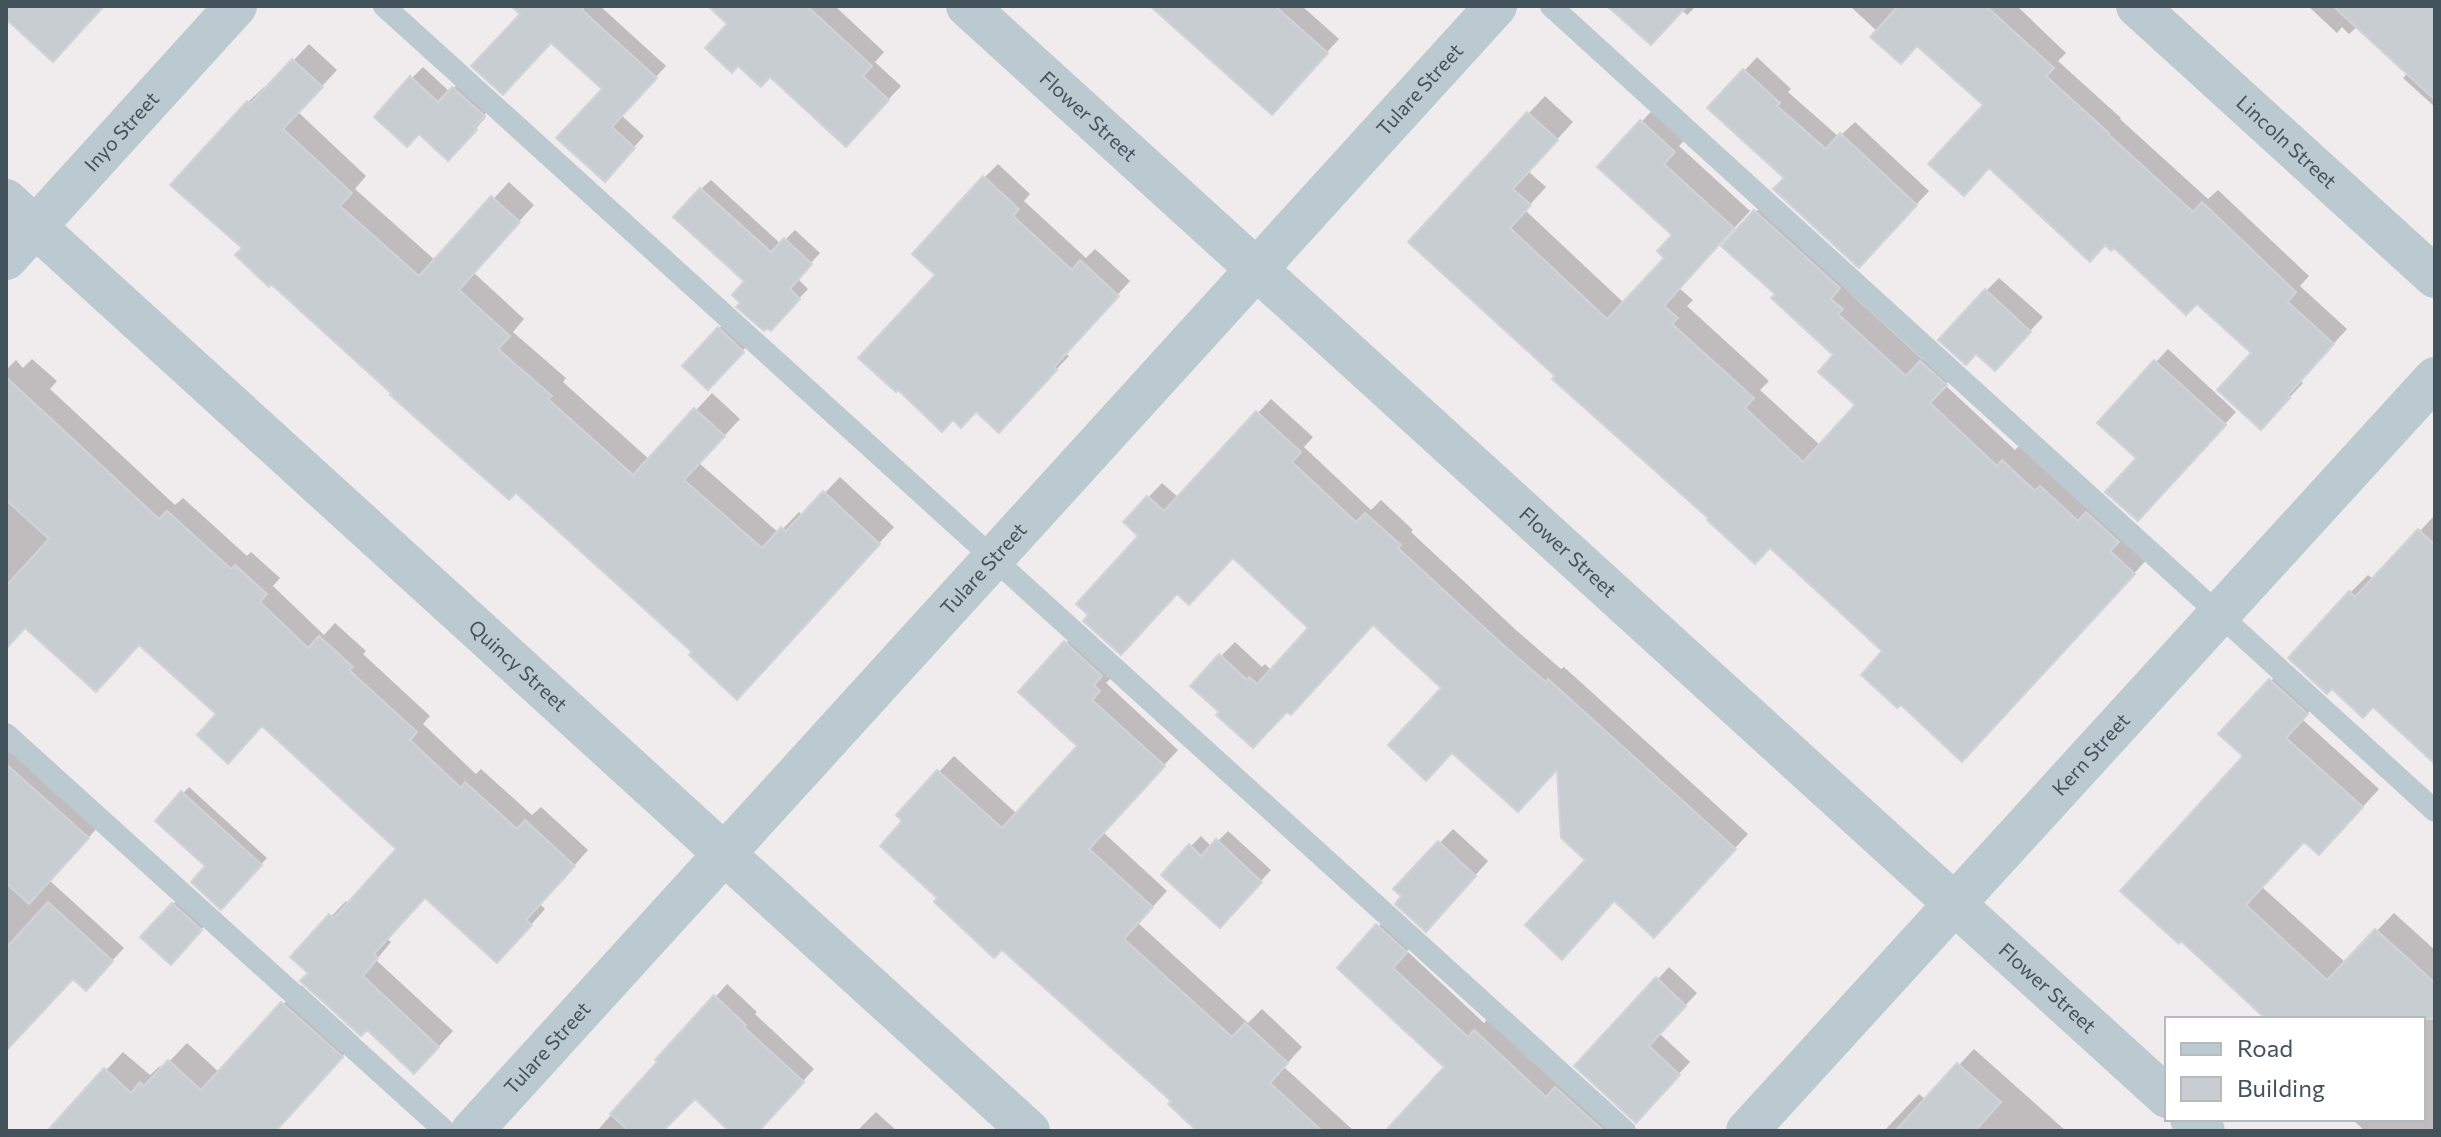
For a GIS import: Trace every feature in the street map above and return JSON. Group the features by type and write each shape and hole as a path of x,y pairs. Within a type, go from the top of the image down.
{"street":[{"name":"Inyo Street","path":"6,259 21,213 236,6"},
{"name":"Flower Street","path":"967,6 2165,1095"},
{"name":"Tulare Street","path":"472,1131 1496,6"},
{"name":"Lincoln Street","path":"2137,6 2435,277"},
{"name":"Quincy Street","path":"21,213 1029,1131"},
{"name":"Kern Street","path":"1747,1131 2435,378"}],"lane":[{"path":"384,6 1625,1131"},
{"path":"1551,6 2435,811"},
{"path":"6,734 445,1131"}],"building":[{"path":"6,6 104,6 53,62 6,19"},
{"path":"511,6 585,6 582,10 657,78 612,127 635,148 605,182 556,138 602,89 551,43 503,95 471,66 520,14"},
{"path":"708,6 807,6 872,66 863,76 889,100 846,147 770,77 761,87 738,66 732,73 705,48 727,24"},
{"path":"1150,6 1275,6 1328,53 1272,115"},
{"path":"1607,6 1687,6 1651,45"},
{"path":"1898,6 1986,6 2054,68 2046,76 2108,134 2193,212 2202,202 2296,292 2288,302 2334,344 2261,430 2217,390 2251,353 2197,304 2186,315 2114,248 2111,251 2105,245 2090,262 1989,168 1964,196 1928,164 1983,105 1917,46 1901,64 1870,37"},
{"path":"2333,6 2435,6 2435,100"},
{"path":"292,59 323,87 283,129 352,193 340,206 419,276 491,196 520,222 459,290 510,336 498,349 552,396 548,399 633,475 694,408 725,436 684,480 762,548 781,527 786,531 823,491 880,544 737,700 689,655 692,652 516,493 509,500 271,284 269,287 235,255 242,248 170,185 247,101 250,104"},
{"path":"1743,69 1780,103 1777,106 1826,149 1840,133 1917,205 1859,268 1773,189 1784,178 1707,108"},
{"path":"410,76 438,102 452,87 485,116 474,127 477,130 448,161 419,134 407,147 374,117"},
{"path":"1527,112 1558,140 1513,189 1531,205 1510,228 1607,319 1664,258 1657,251 1672,235 1597,167 1640,120 1675,152 1664,164 1734,228 1664,306 1678,318 1672,324 1754,398 1745,408 1803,462 1855,405 1818,372 1833,355 1771,298 1775,294 1721,246 1754,210 1840,288 1831,299 1843,309 1838,314 1906,376 1920,361 1947,385 1930,403 1997,466 2002,460 2035,491 2040,486 2078,521 2086,512 2119,542 2110,551 2135,574 1962,762 1901,705 1897,708 1861,675 1882,651 1770,548 1755,564 1552,379 1555,376 1408,242"},
{"path":"983,176 1019,209 1013,216 1072,270 1080,260 1119,296 999,433 976,412 961,428 953,420 942,432 898,390 896,392 858,358 935,275 912,254"},
{"path":"700,188 771,252 784,238 812,264 790,289 800,299 771,331 767,328 764,331 736,307 740,303 732,295 744,281 673,217"},
{"path":"1985,289 2031,332 1995,371 1976,354 1966,365 1938,340"},
{"path":"718,327 744,352 708,390 682,366"},
{"path":"2154,360 2226,425 2138,521 2105,492 2136,458 2097,423"},
{"path":"6,377 159,519 167,511 231,569 235,565 267,594 260,602 308,648 319,636 353,667 349,670 417,732 410,740 461,788 465,782 517,829 525,820 575,866 526,920 532,925 497,963 425,898 374,954 378,958 363,976 439,1047 414,1074 367,1030 361,1036 300,981 308,973 290,957 329,914 334,918 396,849 262,726 228,764 197,735 216,714 139,645 96,692 25,628 6,649 6,586 49,539 6,500"},
{"path":"1256,411 1301,452 1292,462 1356,522 1365,513 1401,545 1398,548 1502,644 1546,682 1548,679 1736,849 1654,938 1614,901 1562,960 1525,925 1585,860 1561,838 1557,770 1518,812 1452,753 1426,781 1388,745 1441,688 1373,625 1291,715 1287,712 1253,748 1216,715 1219,712 1190,686 1219,654 1247,680 1249,677 1257,684 1308,628 1233,558 1189,605 1177,594 1121,655 1083,621 1088,615 1076,604 1138,536 1123,522 1147,496 1164,511"},
{"path":"2418,529 2435,545 2435,764 2373,707 2363,718 2332,689 2327,694 2288,658 2349,591 2355,597"},
{"path":"1064,641 1102,676 1094,685 1100,691 1092,700 1165,766 1089,849 1153,907 1124,939 1232,1037 1245,1023 1288,1063 1270,1083 1322,1131 1197,1131 1168,1104 1171,1101 1002,950 994,958 934,902 937,898 880,846 902,821 896,815 937,770 1002,828 1077,746 1018,692"},
{"path":"2269,679 2308,714 2286,738 2363,807 2319,855 2304,842 2246,905 2327,980 2375,929 2435,983 2435,1019 2264,1017 2181,941 2179,944 2120,891 2243,756 2218,734"},
{"path":"6,764 89,838 29,904 6,883"},
{"path":"181,791 262,865 221,910 191,882 205,866 155,821"},
{"path":"1216,839 1262,882 1220,928 1161,875 1189,844 1201,856"},
{"path":"1438,841 1476,876 1426,932 1395,904 1401,896 1393,889"},
{"path":"48,902 113,961 86,991 73,979 6,1051 6,948"},
{"path":"172,903 202,930 171,965 140,937"},
{"path":"1376,924 1407,952 1393,968 1468,1037 1474,1030 1546,1097 1555,1087 1604,1131 1385,1131 1444,1067 1337,968"},
{"path":"1656,977 1686,1006 1649,1046 1680,1075 1636,1123 1574,1066"},
{"path":"714,995 804,1082 759,1131 729,1131 695,1099 663,1131 629,1131 610,1114"},
{"path":"281,1002 343,1057 276,1131 47,1131 104,1068 131,1093 140,1082 144,1086 168,1060 201,1090"},
{"path":"1957,1063 2001,1102 1975,1131 1895,1131"}]}
